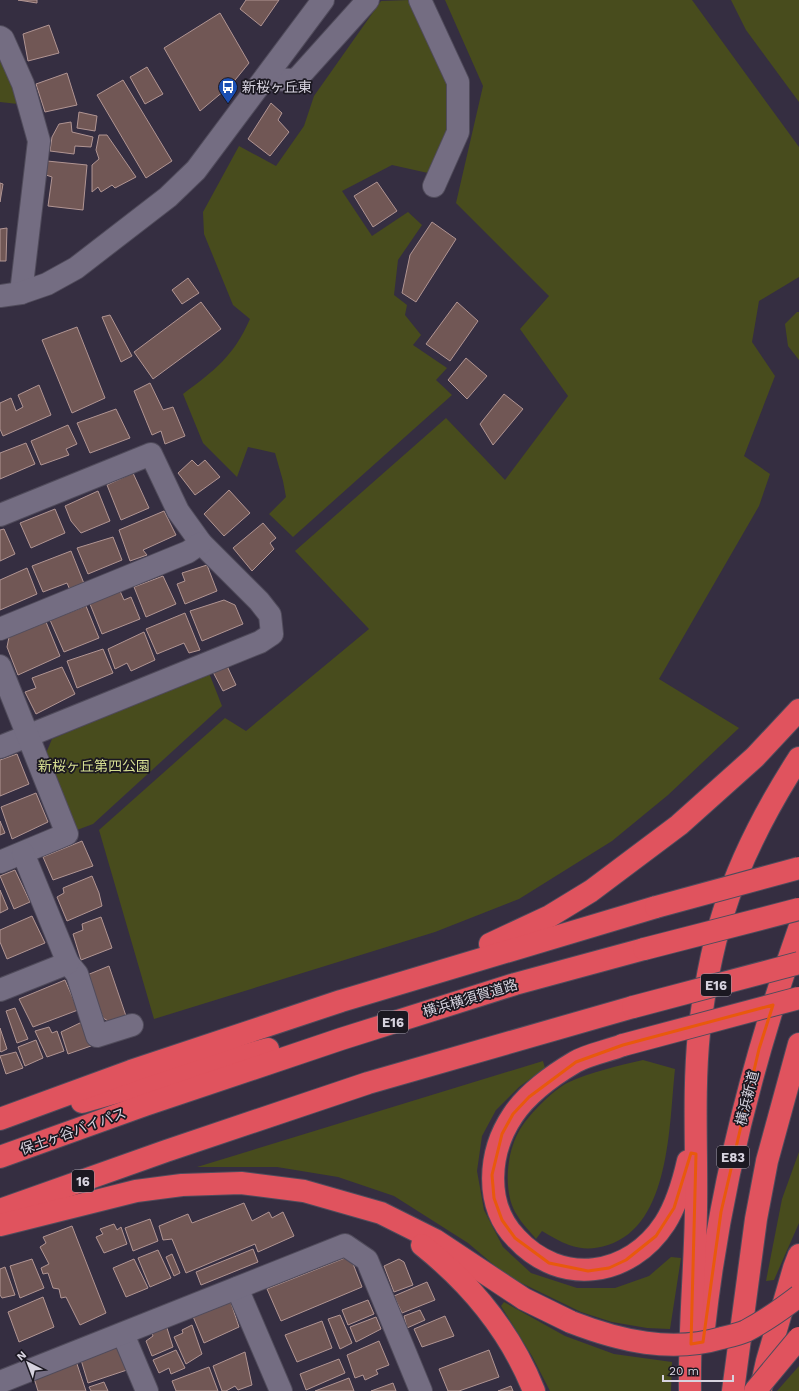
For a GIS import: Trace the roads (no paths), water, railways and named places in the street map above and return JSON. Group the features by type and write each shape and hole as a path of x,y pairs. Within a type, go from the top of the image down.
{"highway":[{"path":"341,1001 506,938 550,916 591,891 680,825 755,757 799,710"},
{"path":"690,1391 696,1211 696,1096 699,1033 722,914 750,846 776,793 799,758"},
{"path":"0,1119 131,1071 341,1001 656,907 799,868"},
{"name":"横浜横須賀道路","path":"145,1105 341,1039 515,984 799,909"},
{"name":"横浜新道","path":"698,1391 708,1297 721,1212 737,1137 759,1049 799,929"},
{"name":"E16","path":"166,1151 368,1083 633,1007 799,963"},
{"path":"0,1124 137,1087 337,1028 515,984"},
{"path":"696,1096 690,1152 680,1192 665,1223 641,1250 626,1260 608,1268 588,1271 567,1268 549,1263 531,1252 515,1238 507,1226 494,1198 492,1175 495,1155 502,1134 513,1114 529,1097 551,1078 576,1062 623,1045 799,998"},
{"name":"E83","path":"733,1391 752,1242 767,1161 799,1044"},
{"path":"767,1161 799,1078"},
{"name":"保土ヶ谷バイパス","path":"0,1157 145,1105"},
{"name":"16","path":"0,1210 166,1151"},
{"path":"0,1226 136,1191 182,1185 241,1183 304,1191 381,1213 435,1240 524,1299 571,1322 604,1335 639,1342 678,1346 712,1341 744,1332 774,1316 799,1296"},
{"path":"381,1213 433,1254 470,1289 503,1330 516,1350 534,1391"},
{"path":"761,1391 767,1361 799,1255"},
{"path":"755,1391 799,1338"}],"street":[{"path":"0,37 3,39 23,84 39,141 10,295 47,284 76,268 168,197 196,170 323,0"},
{"path":"265,79 296,80 368,0"},
{"path":"420,0 458,82 458,132 434,186"},
{"path":"0,515 151,454 178,511 201,543 259,601 270,615 272,634 260,642 0,747"},
{"path":"0,629 188,552 201,543"},
{"path":"0,666 67,834 0,862"},
{"path":"23,853 68,962 77,974 97,1036 132,1025"},
{"path":"0,990 68,962"},
{"path":"13,1383 122,1334 345,1245 367,1260 421,1391"},
{"path":"237,1288 281,1391"},
{"path":"122,1334 147,1391"}],"place":[{"name":"新桜ヶ丘東","path":"228,104"}],"park label":[{"name":"新桜ヶ丘第四公園","path":"94,766"}]}
